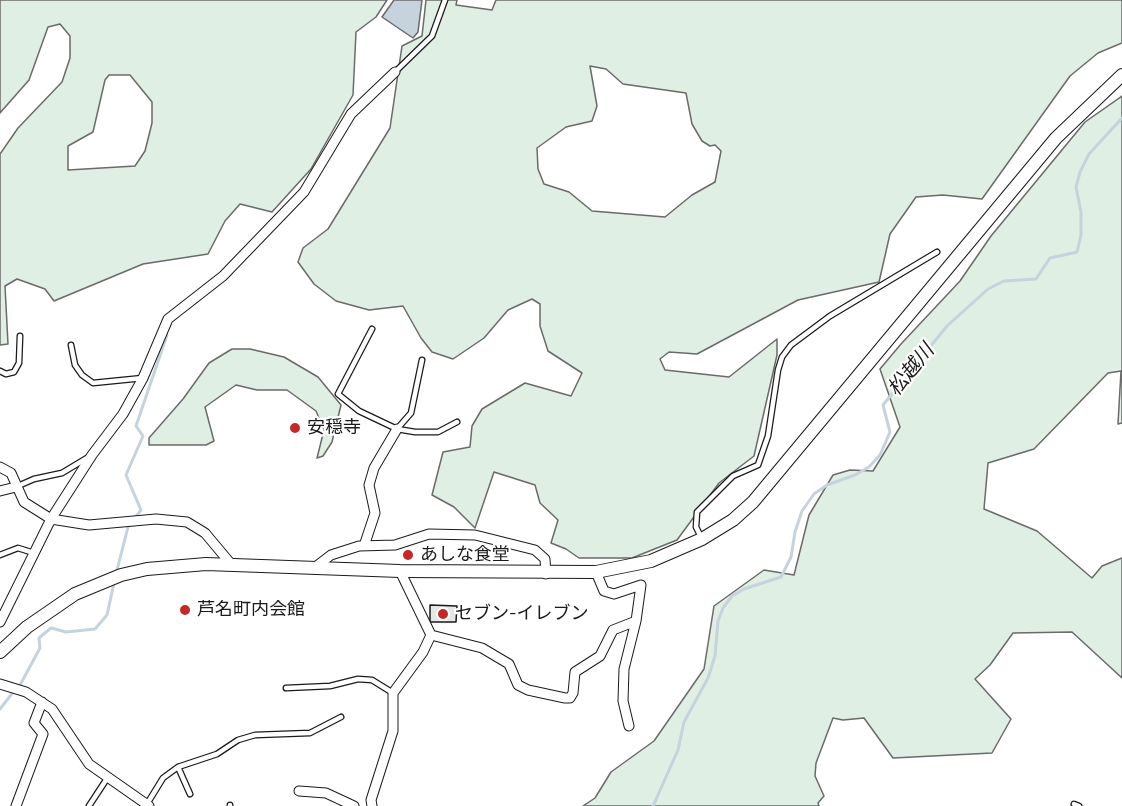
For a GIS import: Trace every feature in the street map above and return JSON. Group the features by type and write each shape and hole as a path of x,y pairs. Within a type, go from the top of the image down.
{"street":[{"path":"0,622 51,519 92,455 123,414 143,378 168,319 224,276 303,192 351,114 395,72"},
{"path":"0,652 50,609 98,583 147,569 179,565 231,564 400,571 546,574 596,572 651,561 702,539 733,520 753,502 1056,138 1122,75"},
{"path":"364,546 375,513 369,485 374,468 397,429"},
{"path":"0,467 11,473 15,487 24,502 51,519 89,525 156,519 187,522 206,533 231,564"},
{"path":"0,491 15,487"},
{"path":"314,567 332,555 364,546 395,545 429,534 475,535 535,550 545,559 546,574"},
{"path":"400,571 431,635"},
{"path":"596,572 604,591 614,594 640,585 636,621 624,669 623,701 629,726"},
{"path":"431,635 453,638 497,655 509,664 518,685 528,690 570,698 576,672 600,656 613,630 636,621"},
{"path":"372,806 371,800 393,731 393,693 423,652 431,635"},
{"path":"0,684 26,692 52,709 89,764 148,805"},
{"path":"16,806 43,734 34,723 42,702"},
{"path":"299,791 326,793 354,806"}],"lane":[{"path":"395,72 432,36 445,0"},
{"path":"702,539 696,527 697,512 733,476 758,465 768,436 778,370 782,357 791,345 830,316 937,252"},
{"path":"372,329 338,394 359,411 397,429 438,432 457,422"},
{"path":"0,371 6,374 14,372 18,363 20,336"},
{"path":"71,345 75,366 93,383 143,378"},
{"path":"397,429 411,413 422,360"},
{"path":"15,487 34,479 62,473 92,455"},
{"path":"0,555 18,548 36,553"},
{"path":"286,688 330,686 358,679 372,680 393,693"},
{"path":"148,805 164,778 178,767 217,754 238,740 255,735 310,733 341,717"},
{"path":"178,767 190,794"},
{"path":"89,806 108,777"}],"green space":[{"path":"0,0 387,0 376,17 356,32 353,95 311,169 272,212 240,204 225,221 208,254 143,264 54,301 45,289 17,279 5,286 8,344 0,345 0,154 18,128 62,82 70,58 70,36 60,24 48,27 29,80 0,113","holes":["109,75 130,75 152,102 152,123 145,151 135,166 68,170 68,146 93,132 105,80"]},
{"path":"426,0 457,0 456,5 492,10 496,0 1122,0 1122,43 1098,53 1070,76 982,199 943,195 916,197 890,234 879,282 798,300 697,354 669,352 660,359 665,370 729,377 777,339 777,355 754,456 719,483 677,540 632,558 579,558 551,543 558,520 540,503 535,485 494,472 475,528 454,507 432,495 443,452 470,447 472,426 482,409 525,383 571,396 582,373 548,351 540,326 540,304 532,299 508,310 484,338 453,359 432,352 421,338 403,306 369,310 336,301 314,284 298,262 303,248 328,229 390,128 402,46 422,36","holes":["590,66 606,69 623,84 686,93 692,124 702,141 710,146 715,145 721,151 715,182 692,195 665,217 592,211 569,192 544,184 538,169 537,148 566,127 592,121 597,106"]},
{"path":"1122,96 1122,423 1118,424 1121,371 1108,373 1034,449 988,463 984,509 1037,531 1092,578 1102,566 1122,558 1122,678 1072,632 1013,633 990,665 975,679 1011,719 992,753 893,758 864,718 843,720 833,718 816,763 815,776 824,796 818,803 819,806 583,806 595,798 611,772 654,741 704,669 714,606 764,570 794,575 809,515 833,475 850,470 873,471 900,427 880,369 960,281 991,236 1085,122"},
{"path":"232,349 250,349 284,357 318,377 341,405 332,442 323,456 317,458 324,430 316,411 287,390 257,390 236,385 205,407 214,441 206,445 149,445 149,438 183,399 209,363"}],"shaded area":[{"path":"394,0 422,0 418,32 413,38 382,17"}],"building":[{"name":"セブン-イレブン","path":"430,605 457,606 456,622 430,622"}],"waterway":[{"name":"松越川","path":"653,806 678,750 684,722 708,678 715,656 718,621 723,608 732,596 744,589 781,577 791,557 795,532 802,511 814,494 827,485 855,475 869,467 880,455 890,432 883,405 947,326 988,289 1004,281 1036,279 1050,258 1077,252 1081,235 1081,212 1076,187 1080,172 1089,154 1122,118"},
{"path":"116,574 128,527 141,510 126,475 143,436 136,426 167,335"},
{"path":"19,687 40,648 39,638 51,628 66,632 95,629 107,615 114,583"},
{"path":"0,709 14,691"}],"place":[{"name":"安穏寺","path":"295,428"},
{"name":"あしな食堂","path":"408,555"},
{"name":"芦名町内会館","path":"185,610"},
{"name":"セブン-イレブン","path":"443,614"}]}
